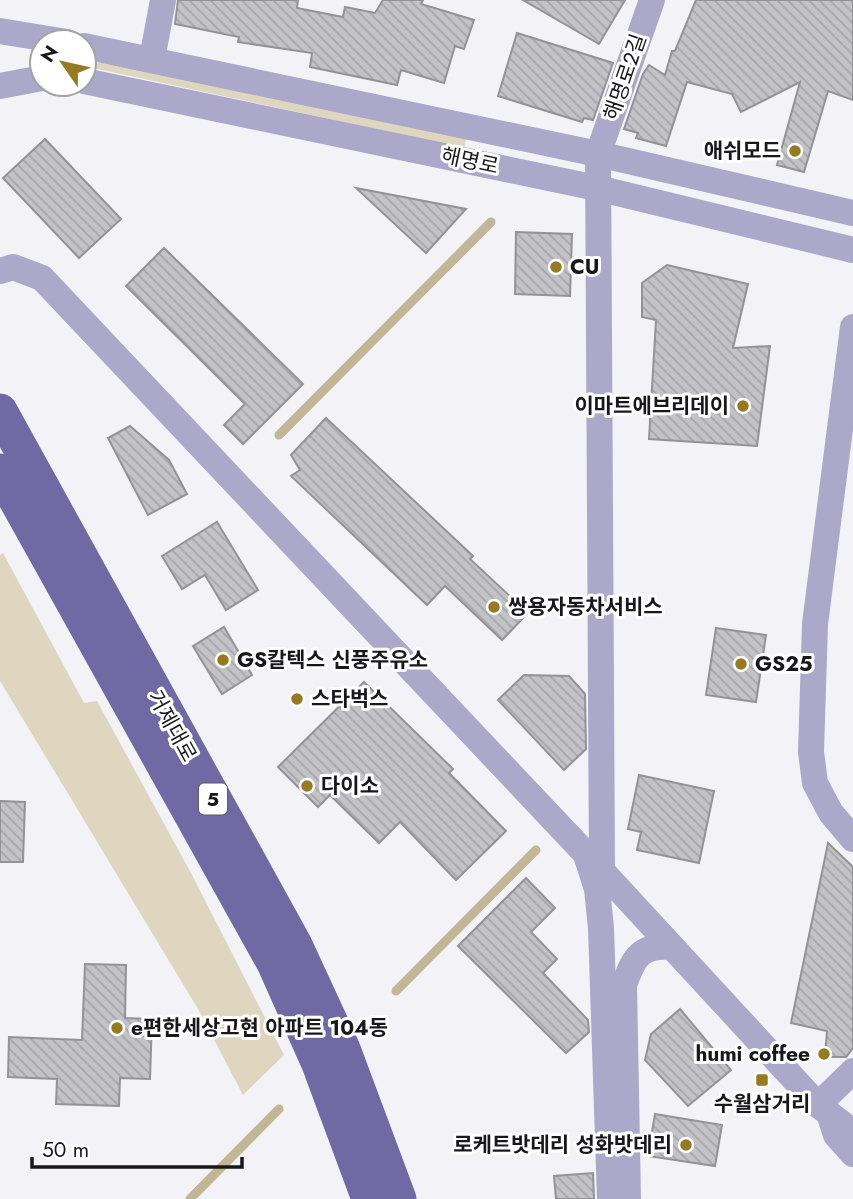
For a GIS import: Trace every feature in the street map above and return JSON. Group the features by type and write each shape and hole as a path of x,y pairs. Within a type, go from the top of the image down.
{"main road":[{"name":"거제대로","path":"0,411 295,944 343,1049 400,1199"},
{"name":"거제대로","path":"0,471 274,963 319,1063 369,1199"}],"street":[{"path":"152,59 163,0"},
{"name":"해명로2길","path":"594,862 598,154 652,0"},
{"path":"0,31 28,36"},
{"name":"해명로","path":"98,49 598,154 853,213"},
{"path":"0,66 28,72"},
{"path":"0,86 28,79"},
{"name":"해명로","path":"98,84 597,188 853,250"},
{"path":"0,271 13,267 42,278 594,862 824,1111 847,1125 853,1132"},
{"path":"853,327 816,613 811,752 815,783 831,813 853,839"},
{"path":"594,862 601,928 610,1199"},
{"path":"628,1199 624,985 631,968 644,950 657,946 673,947"},
{"path":"824,1111 853,1071"},
{"path":"824,1111 836,1135 853,1154"}],"shaded area":[{"path":"119,59 467,135 464,148 98,69 98,63"},
{"path":"3,553 84,703 97,701 191,873 284,1055 243,1095 198,1009 0,681 0,555"}],"building":[{"path":"178,0 298,0 297,8 343,17 345,7 375,13 383,0 423,0 421,4 474,20 464,49 455,46 444,83 401,70 397,85 310,67 312,53 238,42 239,37 175,24"},
{"path":"523,0 625,0 599,44"},
{"path":"696,0 853,0 853,100 828,91 804,172 777,165 800,82 741,112 732,94 687,82 666,146 636,138 638,133 624,129 643,74 649,65 665,75 672,51 675,51"},
{"path":"517,33 613,63 593,120 584,118 582,122 498,96"},
{"path":"45,139 121,219 79,258 3,178"},
{"path":"356,188 466,209 426,253"},
{"path":"516,232 572,234 570,296 515,294"},
{"path":"164,248 303,384 243,444 224,425 245,404 126,286"},
{"path":"667,265 748,284 733,348 770,346 757,446 649,439 656,320 642,317 642,283"},
{"path":"326,418 473,556 470,559 528,613 502,640 445,586 427,605 291,476 300,470 291,455"},
{"path":"130,426 169,460 187,494 148,515 108,438"},
{"path":"217,522 258,590 226,610 205,575 182,589 162,556"},
{"name":"GS칼텍스 신풍주유소","path":"224,627 252,675 222,694 193,646"},
{"path":"716,628 766,635 756,702 706,695"},
{"path":"524,675 569,676 585,694 586,749 564,770 498,700"},
{"path":"364,682 453,769 449,773 506,831 456,880 400,822 379,843 330,795 318,807 278,767"},
{"path":"639,775 714,791 699,863 637,850 641,832 628,829"},
{"path":"0,801 25,802 23,862 0,862"},
{"path":"828,843 853,867 853,1048 846,1057 825,1057 827,1031 791,1023"},
{"path":"526,878 555,908 531,932 557,959 543,973 588,1020 589,1032 566,1053 458,946"},
{"name":"e편한세상고현 아파트 104동","path":"85,964 126,965 125,1018 152,1019 150,1079 120,1078 119,1106 56,1104 57,1079 8,1077 9,1037 82,1040"},
{"path":"680,1009 731,1070 688,1106 645,1060 651,1034"},
{"path":"655,1114 722,1125 715,1166 648,1156"},
{"path":"593,1173 594,1199 556,1199 554,1176"}],"waterway":[{"path":"279,435 491,222"},
{"path":"396,991 536,850"},
{"path":"190,1199 279,1109"}],"place":[{"name":"애쉬모드","path":"795,151"},
{"name":"CU","path":"556,267"},
{"name":"이마트에브리데이","path":"743,406"},
{"name":"쌍용자동차서비스","path":"494,607"},
{"name":"GS칼텍스 신풍주유소","path":"223,660"},
{"name":"GS25","path":"741,664"},
{"name":"스타벅스","path":"297,699"},
{"name":"다이소","path":"307,786"},
{"name":"e편한세상고현 아파트 104동","path":"117,1028"},
{"name":"humi coffee","path":"824,1054"},
{"name":"수월삼거리","path":"762,1080"},
{"name":"로케트밧데리 성화밧데리","path":"686,1145"}]}
